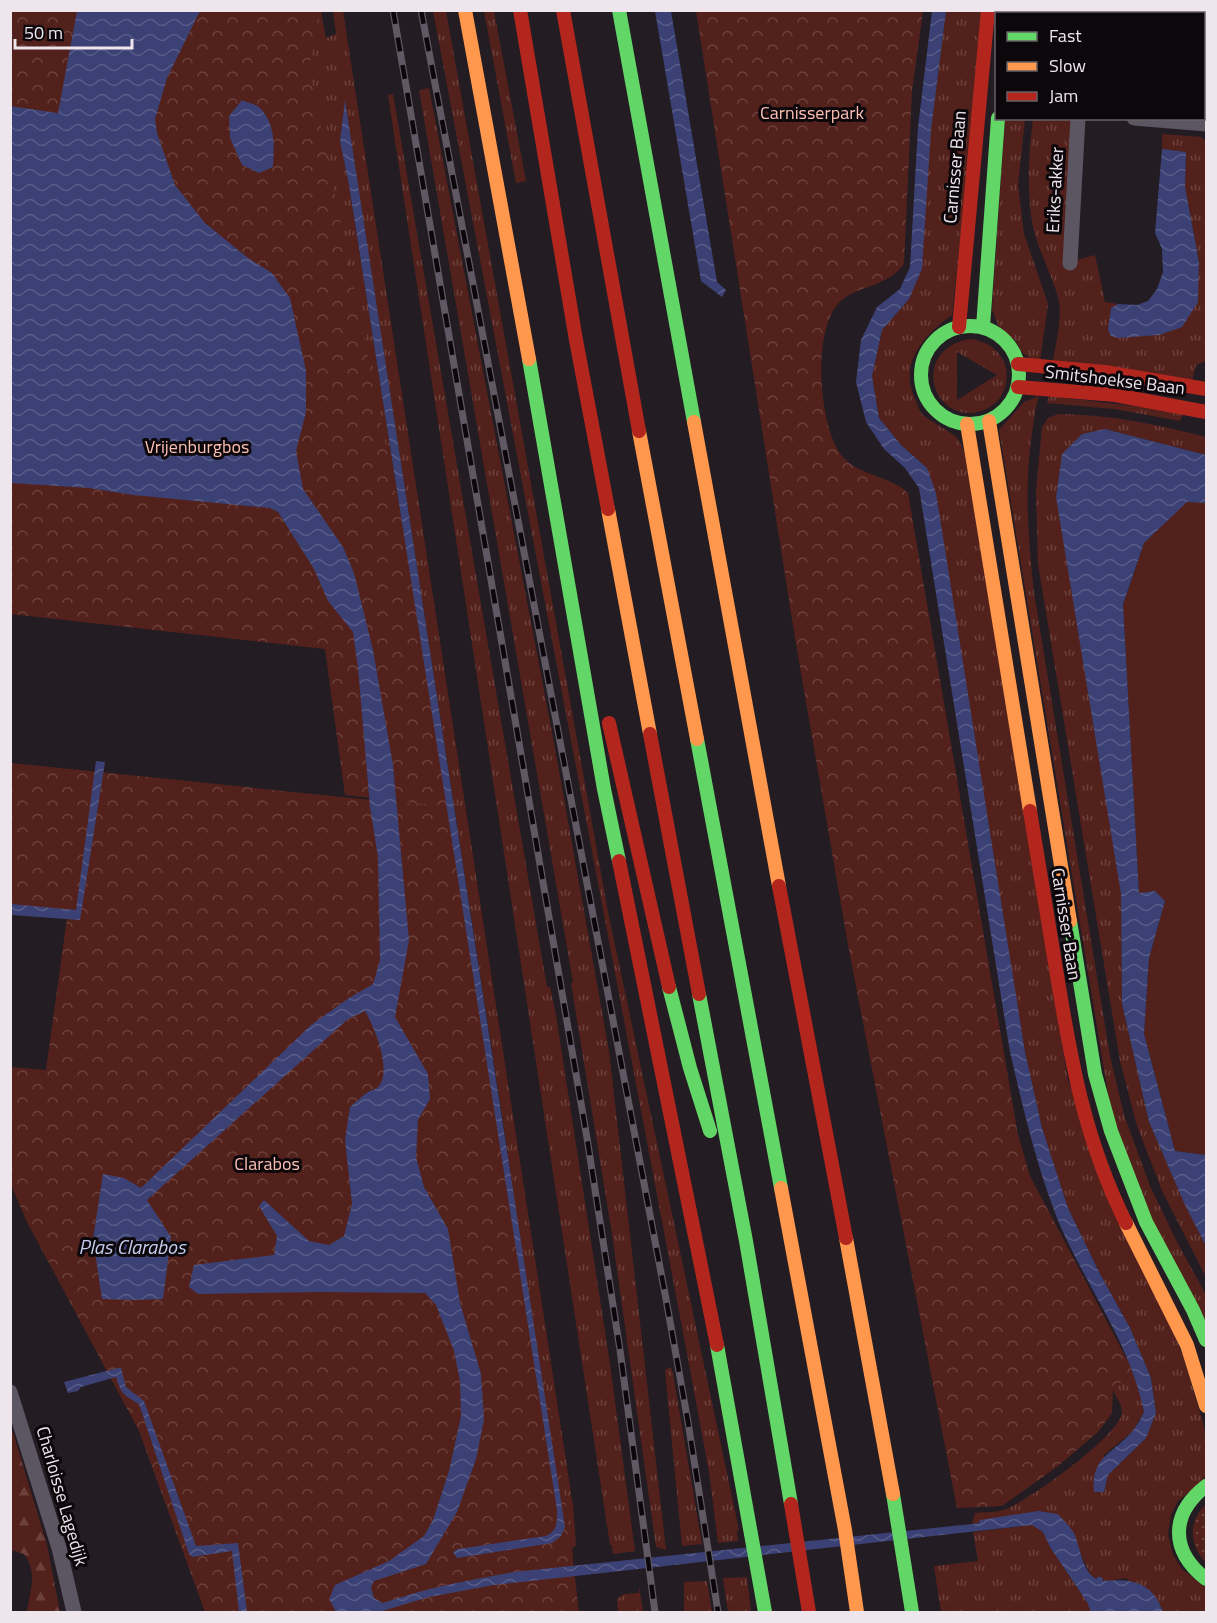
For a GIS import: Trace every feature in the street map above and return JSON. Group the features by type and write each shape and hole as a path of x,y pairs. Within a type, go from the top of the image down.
{"main road":[{"path":"465,10 564,552 604,789 710,1305 765,1612"},
{"path":"520,10 576,340 746,1241 809,1612"},
{"path":"563,10 625,357 845,1530 857,1612"},
{"path":"619,10 789,939 834,1172 912,1612"},
{"name":"Carnisser Baan","path":"959,327 988,10"},
{"path":"982,327 998,120"},
{"path":"959,327 982,327 995,332 1014,352 1018,364 1018,387 1008,408 989,421 967,424 954,422 933,408 926,397 921,373 924,360 929,348 947,331 959,327"},
{"name":"Smitshoekse Baan","path":"1018,364 1105,372 1206,388"},
{"name":"Smitshoekse Baan","path":"1018,387 1115,395 1206,412"},
{"name":"Carnisser Baan","path":"989,421 1095,1074 1113,1137 1134,1195 1196,1315 1206,1340"},
{"name":"Carnisser Baan","path":"967,424 1069,1051 1083,1112 1108,1186 1187,1346 1206,1406"},
{"path":"564,552 605,708 663,962 690,1068 746,1241"},
{"path":"1206,1486 1185,1508 1179,1531 1180,1547 1188,1562 1206,1579"}],"street":[{"name":"Eriks-akker","path":"1070,263 1078,120"},
{"path":"1158,120 1206,124"},
{"name":"Charloisse Lagedijk","path":"10,1392 59,1548 74,1612"}],"green space":[{"name":"Vrijenburgbos","path":"11,11 321,11 309,67 426,643 450,807 345,795 325,649 11,614"},
{"path":"200,11 321,11 326,38 336,34 333,11 343,11 573,1506 576,1545 572,1549 573,1558 508,1565 407,905","holes":["345,103 564,1515 557,1510 349,185 340,141"]},
{"path":"433,11 446,11 608,912 739,1530 737,1531 738,1541 718,1543 709,1472 686,1348"},
{"path":"484,11 494,11 526,181 516,183"},
{"name":"Carnisserpark","path":"696,11 923,11 912,91 904,264 891,277 849,295 832,312 822,352 823,400 834,442 842,456 856,468 892,482 908,493 1018,1135 1030,1176 1133,1371 1113,1390 1112,1413 1099,1431 1058,1466 1002,1506 957,1508 848,945 795,638"},
{"path":"946,11 985,11 952,315 924,340 917,350 912,361 910,384 922,414 957,438 965,455 1068,1081 1183,1356 1204,1426 1206,1471 1204,1480 1178,1501 1171,1515 1168,1534 1173,1555 1182,1569 1206,1588 1206,1612 1163,1612 1161,1606 1126,1578 1104,1580 1091,1576 1077,1546 1074,1533 1038,1511 972,1524 975,1513 1003,1510 1031,1495 1071,1467 1106,1436 1118,1422 1122,1412 1113,1390 1133,1371 1144,1412 1133,1431 1104,1455 1104,1492 1108,1475 1146,1438 1156,1413 1151,1378 1130,1328 1099,1272 1068,1208 1042,1128 1025,1052 927,468 901,445 879,418 872,376 882,330 909,299"},
{"path":"429,88 554,743 609,1051 666,1550 656,1547 612,1234 571,983 573,982 419,90"},
{"path":"393,94 547,987 550,987 556,1015 610,1364 635,1551 613,1554 612,1545 610,1545 388,95"},
{"path":"1005,120 1025,120 1018,185 1024,234 1048,304 1040,361 1032,360 1021,351 1016,341 999,328 992,309"},
{"path":"1033,120 1073,120 1067,269 1075,269 1077,260 1095,255 1105,302 1118,304 1111,308 1108,330 1111,336 1199,262 1185,187 1186,152 1162,149 1162,134 1201,137 1206,141 1206,361 1196,365 1192,381 1053,361 1060,313 1058,297 1036,237 1031,215 1030,143"},
{"path":"970,339 979,341 994,349 1004,361 1007,378 1005,387 1002,395 991,406 984,410 966,413 952,408 941,399 935,385 934,371 939,357 951,346","holes":["957,352 997,375 957,400"]},
{"path":"1039,396 1030,453 1028,493 1034,593 1110,1056 1124,1115 1150,1186 1206,1295 1206,1327 1159,1237 1113,1124 999,430 1024,402"},
{"path":"1049,396 1184,412 1180,421 1114,409 1047,403"},
{"path":"1058,414 1133,421 1206,437 1206,455 1105,429 1121,894 1122,1004 1149,1122 1206,1246 1206,1277 1163,1193 1137,1126 1120,1061 1038,564 1036,491 1042,427 1048,418"},
{"path":"1187,501 1206,503 1206,1155 1175,1151 1144,1034 1149,958 1165,901 1139,894 1123,605 1144,543"},
{"name":"Clarabos","path":"11,763 450,808 567,1510 579,1612 205,1612 139,1431 27,1222 11,1185 10,1067 46,1070 67,918 11,911"},
{"path":"671,1367 702,1544 682,1546 665,1370"},
{"path":"11,1426 47,1545 60,1612 27,1612 32,1582 31,1568 24,1554 11,1550"},
{"path":"1206,1504 1206,1563 1196,1549 1193,1533 1196,1518"},
{"path":"1033,1525 1043,1532 1091,1612 941,1612 934,1566 978,1561 973,1532"},
{"path":"747,1577 751,1612 728,1612 723,1578"},
{"path":"707,1581 712,1612 684,1612 684,1582"},
{"path":"639,1586 643,1612 618,1612 617,1599 624,1594 639,1593"}],"water":[{"name":"Plas Clarabos","path":"77,11 200,11 167,78 155,119 157,133 175,185 205,223 248,258 272,273 290,298 306,371 306,412 296,451 303,489 343,547 354,573 373,650 393,765 409,940 395,1017 428,1074 430,1099 418,1120 416,1157 424,1187 448,1229 460,1303 481,1374 484,1420 476,1459 457,1512 426,1564 374,1581 371,1587 374,1598 383,1603 464,1581 514,1572 972,1524 979,1523 980,1520 1038,1511 1058,1514 1068,1525 1074,1533 1085,1565 1092,1576 1097,1579 1097,1577 1102,1577 1103,1581 1123,1580 1140,1584 1153,1594 1163,1612 1091,1612 1043,1532 1032,1525 494,1585 429,1597 379,1612 336,1612 329,1599 335,1585 389,1561 424,1536 433,1520 449,1471 461,1416 460,1381 454,1351 436,1305 425,1293 198,1294 189,1287 194,1265 274,1255 277,1236 259,1206 264,1200 309,1241 329,1245 344,1236 352,1204 345,1140 350,1107 368,1092 377,1088 384,1072 381,1050 365,1011 348,1019 147,1200 171,1237 163,1299 102,1299 93,1239 103,1174 124,1178 141,1188 311,1025 373,984 380,960 378,857 370,807 353,632 328,601 314,569 278,512 270,508 133,495 89,488 11,483 10,106 58,113"},
{"path":"655,11 671,11 717,282 726,290 722,297 701,281"},
{"path":"932,11 946,11 931,130 922,269 909,299 882,330 872,376 879,418 901,445 927,468 936,493 1025,1052 1042,1128 1068,1208 1099,1272 1130,1328 1151,1378 1156,1413 1146,1438 1108,1475 1104,1492 1094,1492 1096,1470 1100,1462 1127,1437 1144,1412 1128,1361 1057,1218 1030,1136 1010,1052 919,488 905,468 884,449 866,422 856,382 861,340 877,307 900,289 910,267 918,127"},
{"path":"242,100 260,108 271,128 274,144 273,167 259,173 242,165 230,138 229,116"},
{"path":"345,100 565,1527 561,1536 552,1543 457,1558 453,1552 458,1549 546,1536 555,1528 557,1510 349,185 340,141"},
{"path":"1162,149 1186,152 1185,187 1199,262 1198,302 1182,327 1159,335 1118,338 1111,336 1108,330 1111,308 1118,304 1137,305 1148,301 1157,289 1163,272 1162,249 1155,233"},
{"path":"1105,429 1206,455 1206,503 1187,502 1144,543 1123,604 1139,893 1155,891 1165,901 1149,958 1144,1034 1175,1151 1206,1155 1206,1246 1185,1205 1149,1122 1122,1004 1121,894 1056,497 1062,454 1082,434"},
{"path":"96,761 105,762 80,920 11,915 11,904 76,910"},
{"path":"121,1368 126,1387 144,1401 196,1546 238,1543 247,1612 239,1612 232,1551 192,1557 189,1554 139,1404 124,1394 116,1377 68,1393 64,1382"}],"railway":[{"path":"393,10 587,1138 620,1350 655,1612"},
{"path":"421,10 666,1299 718,1612"}],"traffic: fast":[{"path":"619,10 694,422"},
{"path":"983,327 998,120"},
{"path":"970,326 989,330 1005,340 1015,356 1019,375 1015,394 1005,410 989,420 970,424 951,420 935,410 925,394 921,375 925,356 935,340 951,330 970,326"},
{"path":"529,359 604,789 619,861"},
{"path":"697,739 781,1188"},
{"path":"1070,921 1095,1074 1111,1131 1146,1222 1193,1310 1206,1340"},
{"path":"669,987 690,1068 710,1131"},
{"path":"699,994 746,1241 791,1504"},
{"path":"717,1345 765,1612"},
{"path":"1206,1486 1186,1508 1179,1532 1186,1557 1206,1579"},
{"path":"893,1494 912,1612"}],"traffic: slow":[{"path":"465,10 529,359"},
{"path":"989,421 1070,921"},
{"path":"694,422 779,886"},
{"path":"967,424 1030,811"},
{"path":"639,431 697,739"},
{"path":"608,509 650,734"},
{"path":"781,1188 845,1530 857,1612"},
{"path":"1126,1223 1187,1345 1206,1406"},
{"path":"846,1238 893,1494"}],"traffic: jam":[{"path":"520,10 576,340 608,509"},
{"path":"563,10 639,431"},
{"path":"959,327 988,10"},
{"path":"1018,364 1105,372 1206,389"},
{"path":"1018,387 1115,395 1206,412"},
{"path":"609,723 669,987"},
{"path":"650,734 699,994"},
{"path":"1030,811 1067,1036 1081,1099 1099,1160 1126,1223"},
{"path":"619,861 717,1345"},
{"path":"779,886 846,1238"},
{"path":"791,1504 809,1612"}]}
